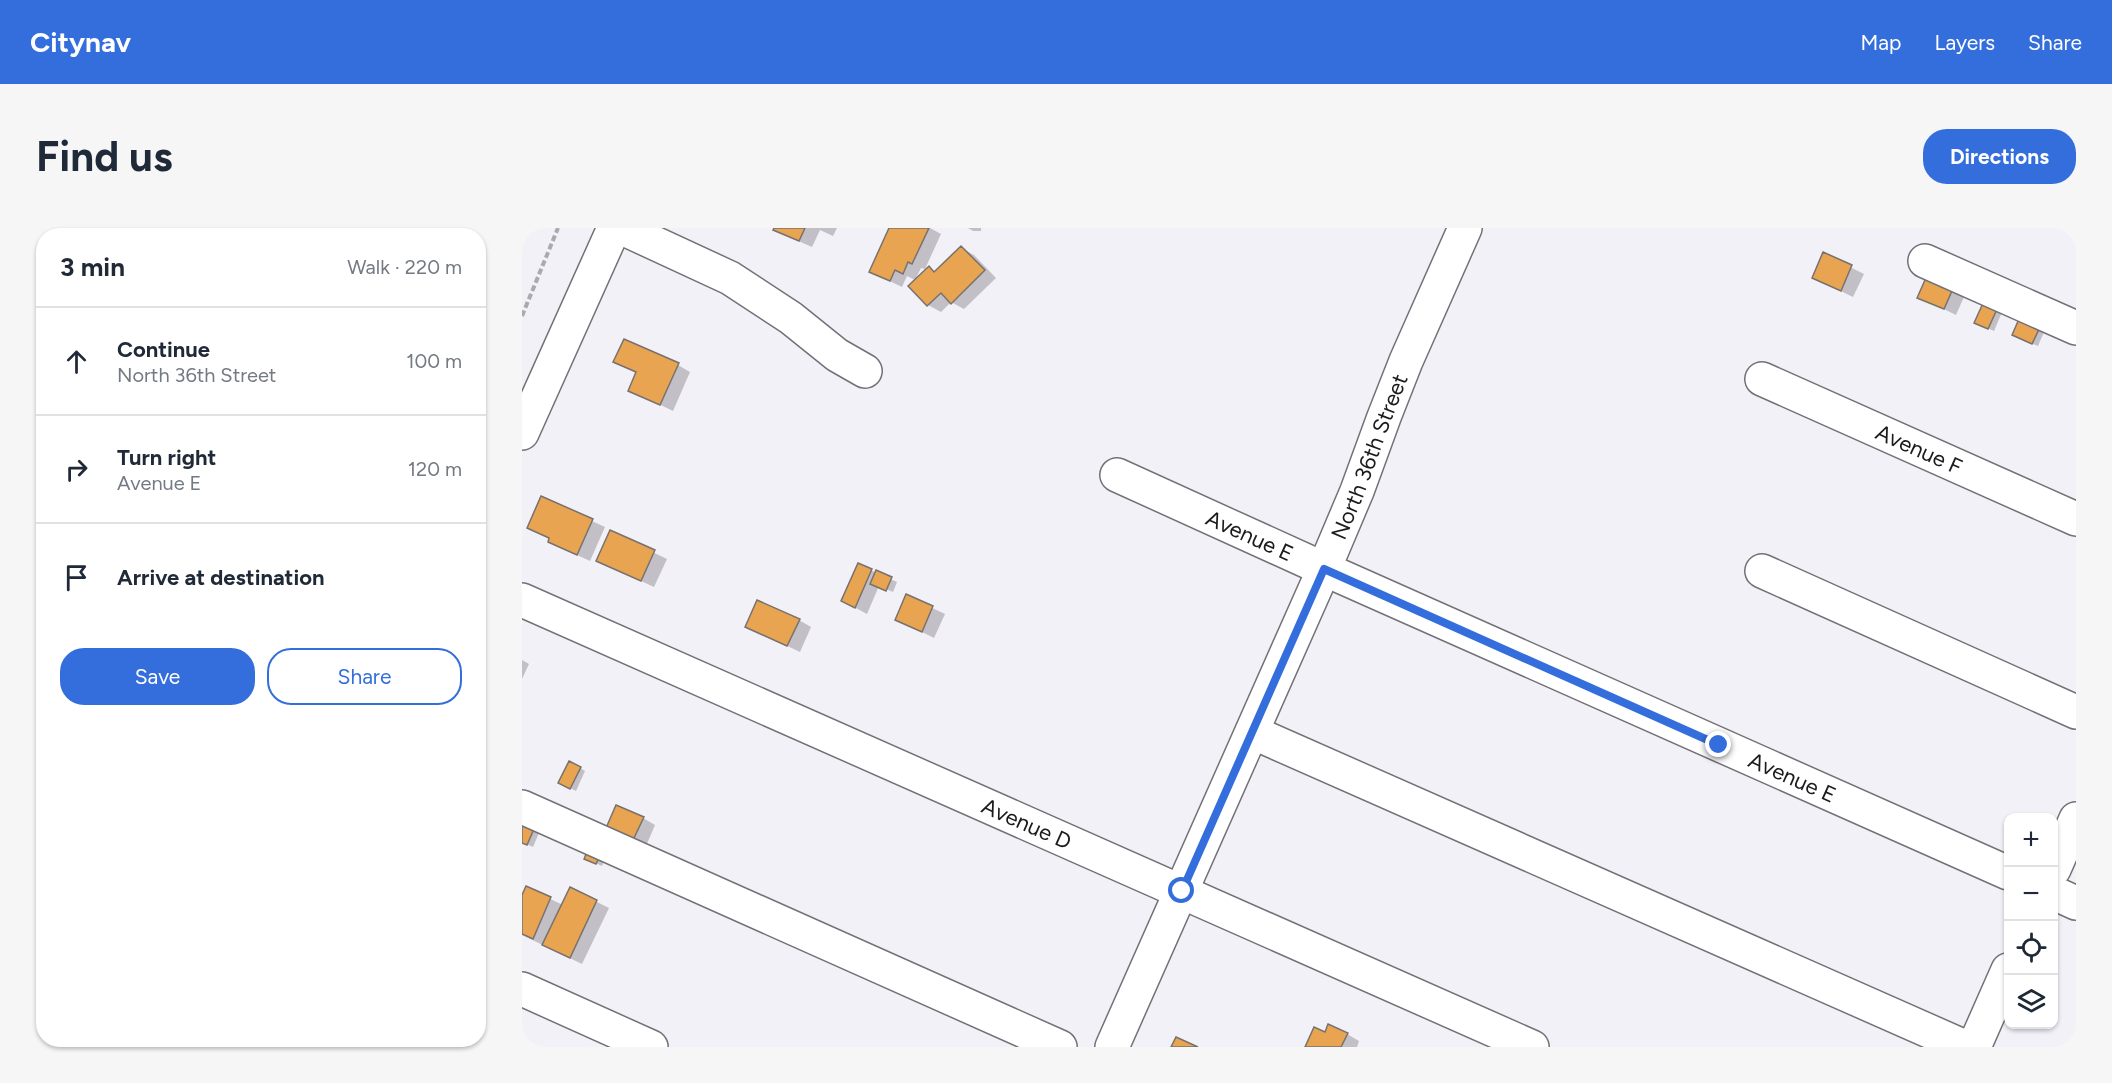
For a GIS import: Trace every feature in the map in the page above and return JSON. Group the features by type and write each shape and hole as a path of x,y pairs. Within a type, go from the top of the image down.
{"street":[{"path":"522,433 614,228"},
{"path":"622,228 729,278 791,318 837,355 865,371"},
{"name":"North 36th Street","path":"1112,1047 1324,569 1357,491 1406,361 1465,228"},
{"path":"1925,261 2076,328"},
{"name":"Avenue F","path":"1762,379 2076,519"},
{"name":"Avenue E","path":"1117,475 2004,871"},
{"path":"1762,571 2076,712"},
{"name":"Avenue D","path":"522,600 1532,1047"},
{"path":"1252,732 1965,1047"},
{"path":"522,807 1060,1047"},
{"path":"2055,867 2076,819"},
{"path":"2058,896 2076,903"},
{"path":"1974,1047 2006,975"},
{"path":"522,989 651,1047"}],"path":[{"path":"522,316 558,228"}],"building":[{"path":"774,228 805,228 799,241 773,230"},
{"path":"889,228 929,228 912,264 908,262 903,274 895,270 890,281 869,272"},
{"path":"961,246 985,270 951,304 941,293 927,306 908,286 929,266 934,272"},
{"path":"1823,252 1852,265 1841,291 1812,278"},
{"path":"1929,271 1956,282 1944,309 1917,298"},
{"path":"1984,301 1998,307 1988,329 1974,323"},
{"path":"2022,312 2043,321 2032,344 2012,335"},
{"path":"624,339 679,363 660,405 628,391 636,372 613,362"},
{"path":"541,496 593,519 577,555 548,542 549,538 527,528"},
{"path":"610,530 655,550 641,581 596,561"},
{"path":"858,563 872,569 855,608 841,601"},
{"path":"876,570 892,577 886,591 870,584"},
{"path":"906,594 933,606 922,632 895,620"},
{"path":"757,600 800,619 787,646 745,627"},
{"path":"569,761 581,767 570,789 558,783"},
{"path":"616,805 644,817 633,840 606,828"},
{"path":"522,815 537,822 527,845 522,843"},
{"path":"589,847 601,853 596,864 584,859"},
{"path":"526,886 551,897 533,939 522,934 522,895"},
{"path":"570,887 597,900 570,958 542,945"},
{"path":"1328,1024 1348,1033 1341,1047 1305,1047 1314,1027 1325,1032"},
{"path":"1176,1037 1198,1047 1171,1047"}],"route":[{"path":"1182,891 1324,569 1719,745"}]}
